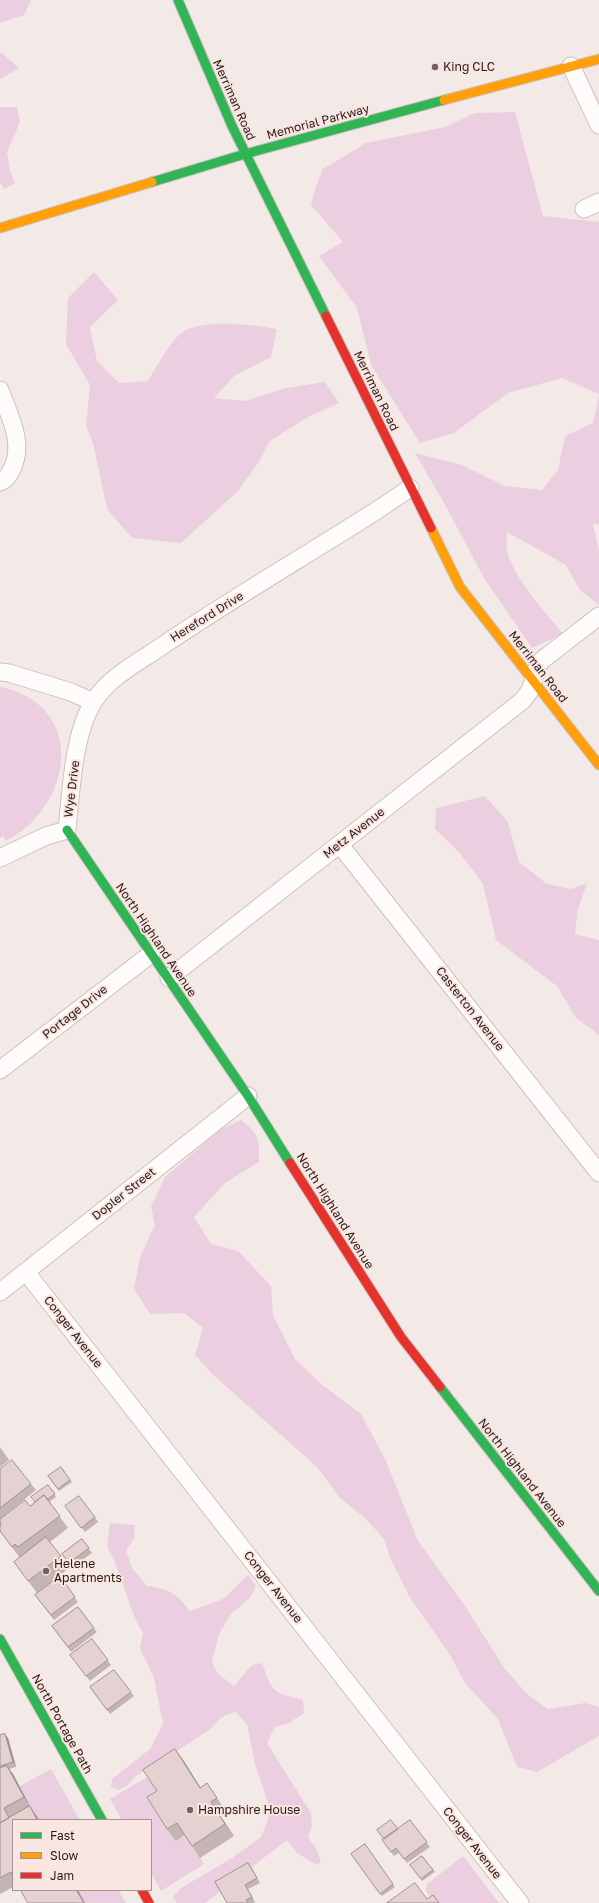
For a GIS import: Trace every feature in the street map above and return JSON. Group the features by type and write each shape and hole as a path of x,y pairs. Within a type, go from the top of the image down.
{"main road":[{"name":"Merriman Road","path":"178,0 245,154 460,587 599,765"},
{"name":"Memorial Parkway","path":"0,228 245,154 599,59"},
{"name":"North Highland Avenue","path":"67,830 248,1096 400,1338 599,1592"},
{"name":"North Portage Path","path":"1,1644 101,1819"},
{"path":"143,1891 149,1903"}],"street":[{"path":"571,66 599,125"},
{"path":"0,390 16,433 18,449 14,464 7,478 0,482"},
{"name":"Hereford Drive","path":"94,702 118,676 170,641 410,488"},
{"name":"Metz Avenue","path":"169,978 522,701 528,694 534,682 534,671 541,661 599,616"},
{"path":"0,672 10,673 71,692 94,702"},
{"name":"Wye Drive","path":"0,858 46,836 67,830 79,743 85,719 94,702"},
{"name":"Casterton Avenue","path":"340,845 599,1173"},
{"name":"Portage Drive","path":"0,1070 150,954"},
{"name":"Dopler Street","path":"0,1292 248,1096"},
{"name":"Conger Avenue","path":"26,1272 520,1903"}],"shaded area":[{"path":"0,0 31,0 24,15 0,23"},
{"path":"2,53 19,68 0,79 0,54"},
{"path":"0,107 17,107 20,122 7,152 10,171 15,183 4,189 0,183"},
{"path":"515,112 543,216 599,222 599,394 562,378 508,393 454,433 420,443 371,365 357,308 319,256 343,242 311,205 315,189 323,169 366,143 445,127 475,113"},
{"path":"94,272 118,300 90,327 97,361 119,383 148,381 171,344 179,335 188,329 212,324 240,324 277,329 271,357 234,376 214,398 245,401 286,388 325,382 339,403 308,417 270,441 258,463 238,491 181,543 132,538 107,509 94,447 86,425 90,385 66,344 68,298"},
{"path":"599,396 599,524 593,524 599,550 599,605 580,590 566,565 507,532 507,550 515,571 530,594 563,634 532,648 484,578 444,503 415,453 462,465 505,486 542,490 558,470 565,436 593,423"},
{"path":"0,687 23,694 40,706 52,720 59,737 61,756 59,776 51,795 39,814 28,826 6,841 3,836 0,838"},
{"path":"485,796 508,822 519,862 547,884 571,889 587,883 578,909 575,934 599,940 599,1035 576,1018 557,986 496,940 483,884 459,852 435,829 436,808"},
{"path":"241,1120 258,1138 259,1162 225,1183 194,1217 211,1244 238,1251 271,1286 273,1315 295,1359 321,1384 361,1414 385,1459 418,1541 463,1603 505,1669 528,1695 548,1709 585,1703 599,1707 599,1736 537,1772 517,1767 498,1719 465,1683 450,1655 409,1596 391,1560 384,1539 365,1518 340,1498 317,1467 212,1374 195,1355 203,1328 184,1313 150,1314 134,1289 140,1257 155,1225 151,1207 165,1177 221,1129"},
{"path":"110,1523 135,1525 134,1539 126,1550 132,1568 147,1586 167,1590 181,1600 190,1611 223,1599 248,1575 256,1586 250,1598 231,1614 219,1634 212,1662 218,1674 234,1686 252,1665 262,1663 275,1690 279,1693 303,1700 304,1713 287,1724 275,1727 267,1743 311,1813 312,1826 308,1837 317,1850 321,1862 317,1865 297,1853 287,1840 205,1903 177,1903 173,1897 181,1888 232,1858 261,1837 268,1820 268,1802 255,1764 247,1724 236,1712 222,1717 212,1728 136,1776 128,1785 119,1790 111,1787 112,1779 150,1749 163,1724 154,1678 140,1648 143,1633 136,1621 116,1565 107,1546"},
{"path":"51,1769 79,1819 38,1818 12,1819 12,1820 10,1817 30,1806 20,1786"},
{"path":"147,1777 165,1803 176,1841 186,1835 204,1864 161,1891 152,1875 152,1819 121,1819 110,1799"},
{"path":"463,1856 499,1903 435,1903 426,1891 427,1884"},
{"path":"79,1891 119,1891 126,1903 85,1903"}],"building":[{"path":"12,1460 31,1484 0,1508 0,1469"},
{"path":"61,1467 70,1480 58,1489 48,1476"},
{"path":"48,1485 55,1494 48,1499 44,1495 35,1502 31,1497"},
{"path":"44,1495 60,1516 18,1547 15,1544 12,1547 0,1531 0,1519 25,1500 30,1506"},
{"path":"79,1496 95,1517 81,1528 65,1506"},
{"path":"46,1537 61,1556 28,1581 14,1562"},
{"path":"82,1539 89,1548 69,1563 62,1554"},
{"path":"60,1576 75,1597 51,1615 35,1595"},
{"path":"78,1607 94,1628 68,1647 52,1626"},
{"path":"92,1639 108,1660 86,1676 70,1655"},
{"path":"114,1670 131,1692 107,1710 90,1687"},
{"path":"5,1734 13,1762 0,1766 0,1735"},
{"name":"Hampshire House","path":"175,1749 200,1788 207,1783 217,1798 211,1802 225,1824 192,1846 177,1823 167,1829 147,1797 157,1791 143,1770"},
{"path":"7,1766 24,1797 4,1808 9,1818 0,1823 0,1768"},
{"path":"30,1806 36,1819 12,1819 12,1874 11,1872 0,1878 0,1823"},
{"path":"391,1820 398,1829 384,1839 377,1830"},
{"path":"410,1820 427,1842 404,1859 396,1848 391,1852 382,1840"},
{"path":"365,1844 393,1884 380,1894 351,1854"},
{"path":"422,1856 433,1870 421,1879 410,1865"},
{"path":"248,1863 257,1878 245,1885 252,1897 246,1900 248,1903 227,1903 215,1882"},
{"path":"415,1883 427,1899 433,1895 439,1903 387,1903"},
{"path":"22,1891 77,1891 84,1903 28,1903"}],"traffic: fast":[{"path":"178,0 232,126 326,316"},
{"path":"152,182 245,154 444,100"},
{"path":"67,830 248,1096 290,1163"},
{"path":"440,1387 599,1591"},
{"path":"0,1639 101,1819"}],"traffic: slow":[{"path":"444,100 599,59"},
{"path":"0,228 152,182"},
{"path":"431,528 460,587 599,765"}],"traffic: jam":[{"path":"326,316 431,528"},
{"path":"290,1163 401,1337 440,1387"},
{"path":"143,1891 149,1903"}],"place":[{"name":"King CLC","path":"435,67"},
{"name":"Helene Apartments","path":"46,1571"},
{"name":"Hampshire House","path":"190,1810"}]}
